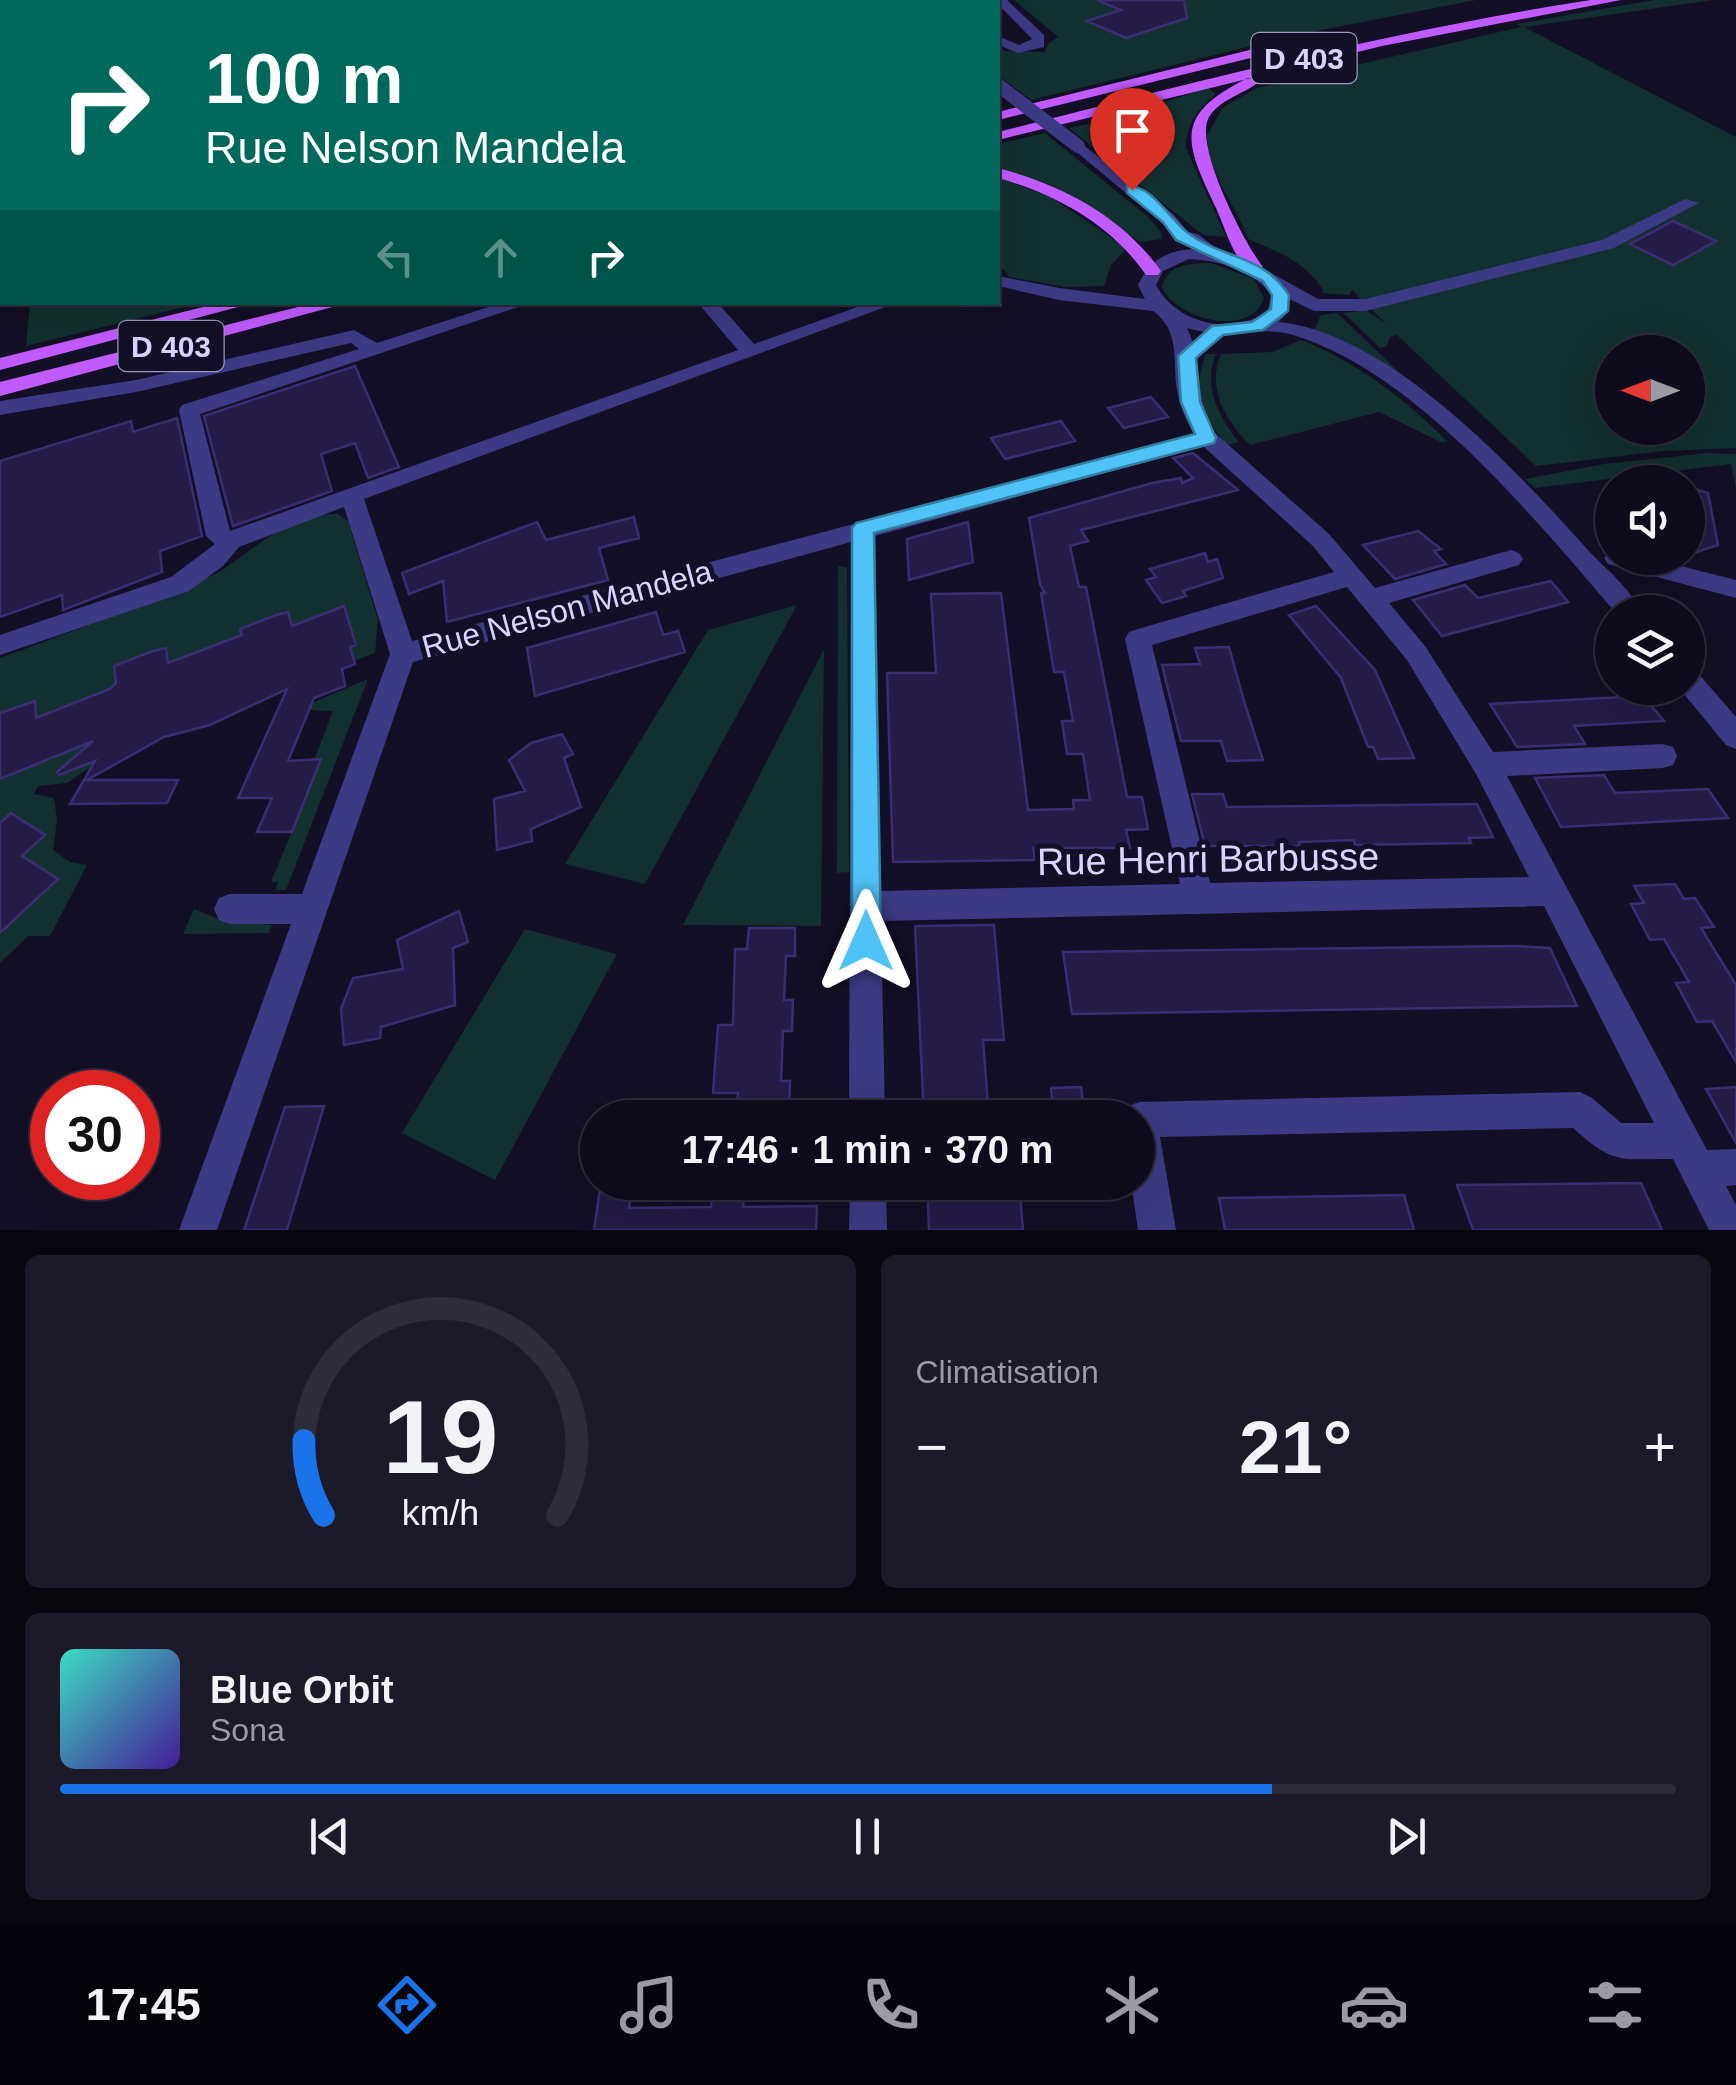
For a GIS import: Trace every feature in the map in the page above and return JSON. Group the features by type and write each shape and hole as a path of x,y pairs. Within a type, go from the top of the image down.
{"main road":[{"path":"1478,6 1516,0"},
{"name":"D 403","path":"1000,135 1330,52 1468,22 1615,0"},
{"name":"D 403","path":"1000,116 1282,46"},
{"path":"1254,267 1240,250 1228,216 1198,160 1198,126 1211,106 1234,90 1306,65 1330,52"},
{"path":"1000,175 1042,186 1066,199 1139,248 1150,274"},
{"name":"D 403","path":"0,364 236,305"},
{"name":"D 403","path":"0,389 330,305"}],"street":[{"path":"1000,0 1039,38 1038,44 1018,50 1000,41"},
{"path":"1000,88 1168,219 1182,236 1192,238 1215,256"},
{"path":"1187,356 1218,330 1266,321 1314,304 1366,304 1608,244 1691,203"},
{"path":"1172,258 1176,240 1182,236"},
{"path":"1100,296 1150,274 1172,258 1215,256 1254,267 1275,284 1314,304"},
{"path":"1150,274 1149,292 1183,336 1190,402 1207,438 1321,540 1374,598 1416,653 1486,766 1729,1230"},
{"path":"1000,281 1059,294 1100,296 1165,311 1218,330"},
{"path":"1266,321 1282,300 1275,284"},
{"path":"230,541 218,536 189,410 514,305"},
{"path":"709,305 751,354"},
{"path":"0,645 180,584 216,560 230,541 351,494 882,305"},
{"path":"1266,321 1319,338 1406,390 1456,432 1614,595"},
{"path":"0,408 136,386 354,336 373,349"},
{"name":"Rue Nelson Mandela","path":"198,1230 403,654 1207,438"},
{"path":"351,494 403,654"},
{"path":"863,528 867,1100"},
{"path":"1374,598 1510,558"},
{"path":"1582,558 1595,558"},
{"path":"1683,575 1736,589"},
{"path":"1199,900 1138,639 1353,576"},
{"path":"1705,700 1736,736"},
{"path":"1486,766 1663,756"},
{"name":"Rue Henri Barbusse","path":"866,906 1552,891"},
{"path":"230,910 311,910"},
{"path":"1157,1230 1139,1120 1580,1110 1614,1141 1736,1167"},
{"path":"868,1200 868,1230"}],"green space":[{"path":"1014,0 1476,0 1296,35 1031,100 1000,77 1000,47 1005,51 1045,52 1058,37"},
{"path":"1654,0 1713,0 1524,27 1736,137 1736,448 1664,451 1536,466 1397,335 1380,348 1344,313 1366,310 1386,324 1352,290 1349,295 1324,293 1302,267 1249,240 1217,176 1209,150 1207,136 1223,107 1257,88 1521,27 1517,24"},
{"path":"1208,88 1216,94 1194,117 1186,148 1226,237 1203,235 1069,128 1108,120"},
{"path":"1045,133 1147,216 1162,239 1140,242 1048,184 1000,170 1000,144"},
{"path":"1000,179 1049,196 1126,249 1111,265 1104,286 1066,287 1009,277 1000,265"},
{"path":"1211,263 1254,279 1264,298 1256,311 1230,321 1213,320 1182,308 1162,288 1174,270"},
{"path":"30,305 193,305 26,346"},
{"path":"1337,313 1423,395 1314,330 1321,315"},
{"path":"1301,340 1379,383 1447,441 1441,442 1379,412 1250,445 1226,415 1217,391 1221,354 1272,352"},
{"path":"1206,354 1216,354 1211,378 1215,401 1239,442 1227,445 1206,414 1200,379"},
{"path":"1707,453 1736,454 1736,490 1731,464 1599,465"},
{"path":"1595,466 1595,481 1535,488 1525,479"},
{"path":"321,514 338,514 348,521 378,620 375,653 354,661 350,647 356,644 352,633 97,763 67,783 38,786 34,794 54,798 57,820 53,850 70,862 87,865 50,936 28,936 0,963 0,658 183,590 221,571 278,530"},
{"path":"838,566 847,567 849,872 837,873"},
{"path":"797,605 645,884 565,864 708,630"},
{"path":"824,649 821,926 683,925"},
{"path":"368,679 286,890 275,890 278,882 271,882 321,760 314,760 333,711 309,710 312,703"},
{"path":"194,909 218,919 272,925 269,933 183,934"},
{"path":"525,929 617,954 495,1180 402,1133"}],"building":[{"path":"1097,0 1184,0 1187,18 1126,38 1087,21 1121,10"},
{"path":"1673,221 1716,241 1673,265 1630,244"},
{"path":"355,366 399,467 368,478 355,443 321,454 332,491 233,526 204,416"},
{"path":"1151,397 1168,417 1124,428 1108,408"},
{"path":"177,418 202,536 160,551 162,572 63,610 62,595 0,617 0,461 131,421 133,432"},
{"path":"1061,421 1075,441 1005,459 991,438"},
{"path":"1193,453 1238,490 1081,530 1088,541 1070,546 1079,587 1086,587 1127,797 1142,797 1148,829 1126,830 1130,848 1033,848 1035,860 893,862 887,673 936,673 931,594 1001,593 1028,810 1074,809 1073,800 1090,800 1083,754 1067,754 1062,721 1073,721 1064,672 1054,672 1041,593 1045,593 1040,584 1029,518 1152,483 1181,478 1182,483 1193,478 1173,458"},
{"path":"1705,492 1708,493 1718,545 1705,549"},
{"path":"634,517 639,538 599,548 608,580 447,622 443,581 409,594 402,573 537,522 546,540"},
{"path":"968,522 973,562 909,580 907,539"},
{"path":"1418,531 1441,549 1434,551 1446,564 1395,579 1363,545"},
{"path":"1205,553 1208,562 1217,559 1223,578 1183,591 1186,596 1162,603 1146,580 1156,577 1150,569"},
{"path":"1551,581 1568,602 1442,636 1413,600 1465,585 1478,598"},
{"path":"344,606 356,645 350,647 355,664 342,669 345,686 314,698 288,761 321,759 292,832 257,832 272,798 238,798 287,689 210,725 164,737 87,780 178,780 167,803 70,804 95,761 59,775 57,772 93,741 0,779 0,713 35,701 36,718 110,689 116,683 114,666 153,651 166,648 168,663 242,635 240,629 276,615 288,612 292,626"},
{"path":"1316,606 1375,670 1414,758 1378,759 1373,747 1368,747 1341,678 1289,615"},
{"path":"656,612 663,635 678,631 685,652 535,696 527,648"},
{"path":"1229,647 1263,760 1227,761 1221,741 1181,741 1162,665 1200,664 1195,648"},
{"path":"1595,699 1595,705 1651,705 1664,721 1574,726 1585,744 1517,747 1490,704"},
{"path":"562,734 573,754 564,758 581,807 531,829 532,841 497,850 494,799 525,791 509,760 531,743"},
{"path":"1604,775 1615,793 1708,789 1728,818 1561,827 1535,778"},
{"path":"1192,794 1223,794 1227,807 1477,804 1493,837 1469,838 1471,843 1355,845 1354,840 1299,842 1300,846 1205,846"},
{"path":"11,813 45,835 22,856 58,879 0,933 0,823"},
{"path":"1675,884 1684,899 1695,898 1714,927 1701,928 1736,985 1736,1062 1712,1021 1697,1022 1676,983 1689,982 1664,939 1650,940 1631,904 1644,903 1634,886"},
{"path":"459,911 468,942 453,948 455,1005 381,1027 380,1038 344,1045 341,1009 353,978 403,969 397,940"},
{"path":"994,925 1004,1040 983,1040 988,1100 923,1100 915,926"},
{"path":"749,928 795,928 795,956 786,956 784,1000 793,1000 792,1031 783,1031 781,1081 790,1081 789,1100 737,1100 738,1093 713,1093 718,1025 733,1025 735,949 747,949"},
{"path":"1550,948 1577,1006 1072,1014 1063,952"},
{"path":"1081,1087 1083,1100 1052,1100 1051,1088"},
{"path":"1736,1087 1736,1143 1706,1089"},
{"path":"324,1106 287,1230 244,1230 285,1107"},
{"path":"1641,1183 1662,1230 1473,1230 1457,1185"},
{"path":"1404,1195 1414,1230 1225,1230 1219,1198"},
{"path":"598,1200 630,1200 629,1208 711,1207 712,1200 744,1200 743,1207 817,1206 816,1230 594,1230"},
{"path":"928,1200 1020,1200 1023,1230 929,1230"}],"route":[{"path":"866,941 863,528 1207,438 1190,402 1187,356 1218,330 1257,326 1279,311 1281,295 1269,278 1254,267 1215,256 1192,238 1182,236 1168,219 1132,190"}]}
